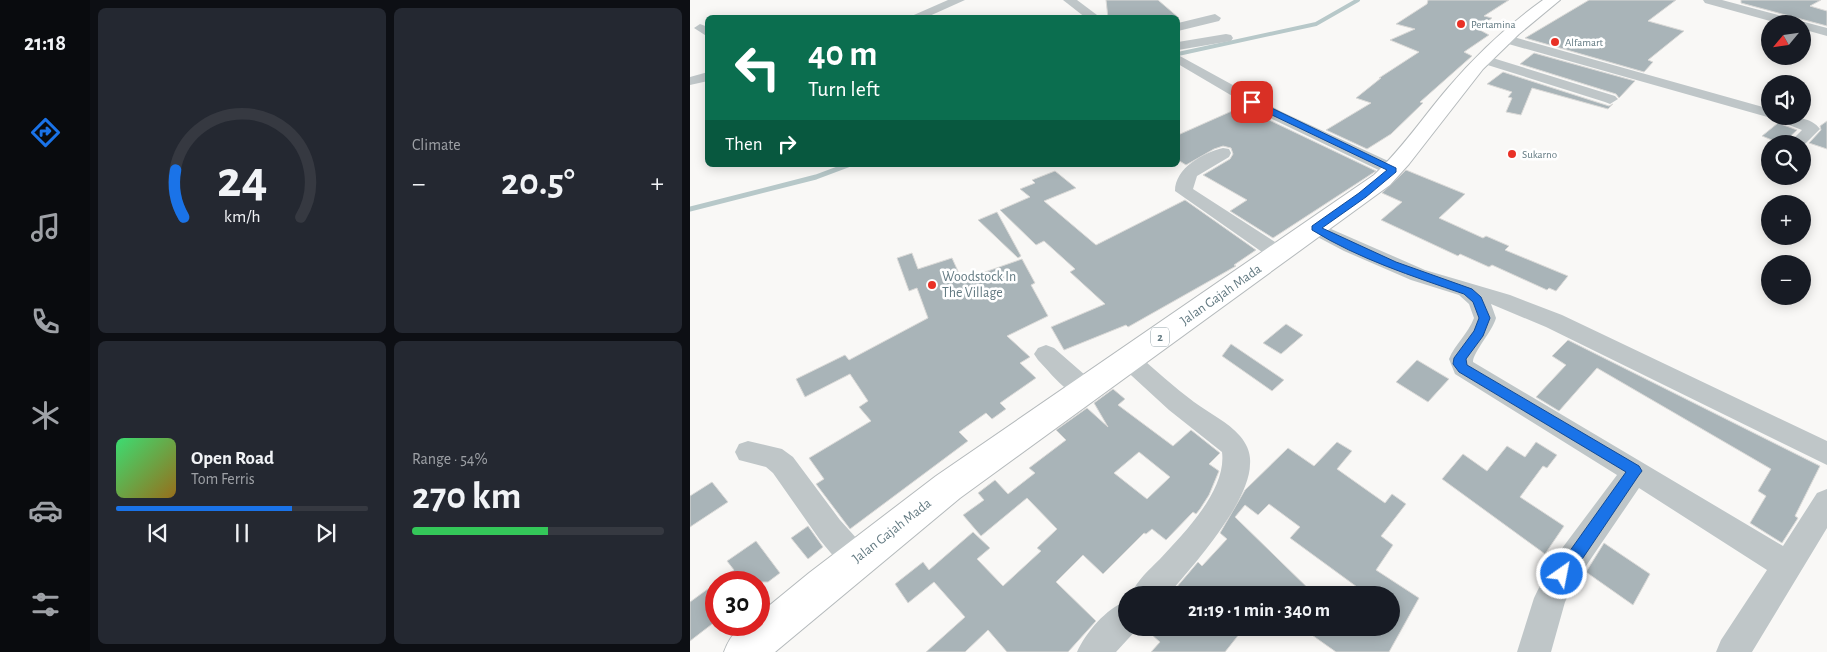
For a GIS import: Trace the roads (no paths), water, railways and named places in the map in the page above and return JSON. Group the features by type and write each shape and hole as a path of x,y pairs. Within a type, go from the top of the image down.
{"highway":[{"name":"Jalan Gajah Mada","path":"744,652 948,486 1362,195 1392,170 1483,59 1503,38 1553,0"}],"street":[{"path":"921,15 959,0"},
{"path":"1069,0 1091,15"},
{"path":"1714,1 1764,15"},
{"path":"1180,26 1214,18"},
{"path":"1811,28 1827,32"},
{"path":"1180,46 1226,38"},
{"path":"1503,38 1761,111"},
{"path":"1483,59 1610,99"},
{"path":"1180,60 1274,114 1392,170"},
{"path":"1804,125 1812,129 1806,135"},
{"path":"1223,153 1190,172 1183,187 1184,191 1279,254"},
{"path":"1315,228 1332,238 1392,265 1468,292 1502,300 1554,321 1827,454"},
{"path":"1468,292 1478,300 1485,318 1479,333 1460,358 1460,364 1463,368 1635,471 1786,565"},
{"path":"1046,354 1084,389"},
{"path":"1128,359 1185,409 1228,441 1235,449 1238,460 1236,474 1226,498 1154,586"},
{"path":"748,452 773,457 783,465 830,530 856,560"},
{"path":"1534,652 1550,598 1562,574 1635,471"},
{"path":"1732,652 1827,502"},
{"path":"1094,652 1118,626"}],"waterway":[{"path":"1180,54 1316,24 1358,0"},
{"path":"690,209 816,177 843,167"}],"place":[{"name":"Pertamina","path":"1461,24"},
{"name":"Alfamart","path":"1555,42"},
{"name":"Sukarno","path":"1512,154"},
{"name":"Woodstock In The Village","path":"932,285"}]}
